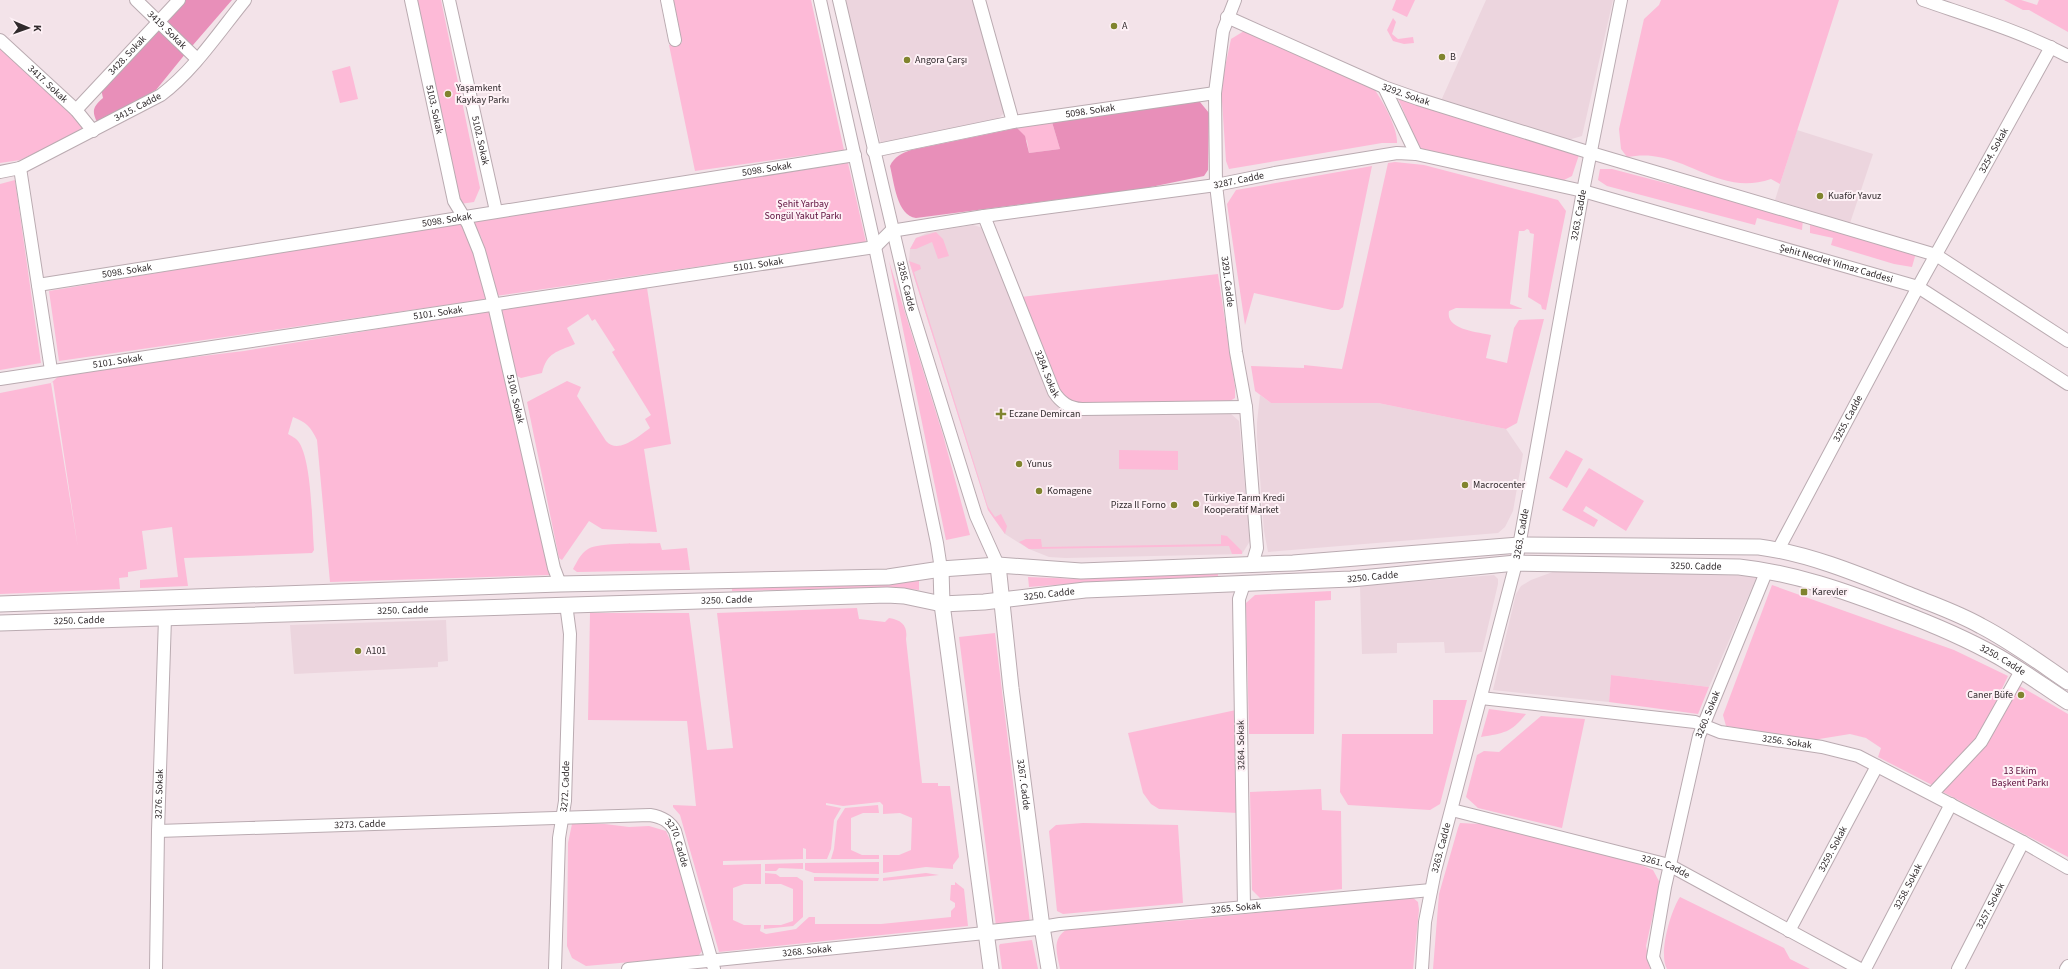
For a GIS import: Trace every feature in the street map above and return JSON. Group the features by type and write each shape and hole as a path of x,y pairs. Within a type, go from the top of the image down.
{"street":[{"name":"3419. Sokak","path":"136,0 197,59"},
{"name":"3428. Sokak","path":"76,110 179,0"},
{"name":"3415. Cadde","path":"0,172 20,168 161,95 172,86 197,59 245,0"},
{"name":"5103. Sokak","path":"411,0 454,201 463,216"},
{"name":"5102. Sokak","path":"449,0 496,211"},
{"path":"666,0 675,40"},
{"name":"3285. Cadde","path":"820,0 875,247 937,543 941,569"},
{"name":"3285. Cadde","path":"839,0 910,307 974,509 998,565"},
{"path":"979,0 1013,122"},
{"name":"3291. Cadde","path":"1235,0 1227,17 1220,45 1214,93 1216,185 1236,352 1246,407 1257,548 1252,565"},
{"name":"3263. Cadde","path":"1422,969 1424,934 1431,890 1516,563 1590,153 1621,0"},
{"path":"1923,0 2051,47 2068,56"},
{"name":"3292. Sokak","path":"1227,17 1384,87 1590,153"},
{"name":"3417. Sokak","path":"0,40 76,110 93,131"},
{"name":"3254. Sokak","path":"1918,287 2051,47"},
{"path":"1384,87 1416,154"},
{"name":"5098. Sokak","path":"873,152 1013,122 1214,93"},
{"name":"3287. Cadde","path":"891,230 1216,185 1397,153 1416,154 1583,191"},
{"path":"1590,153 1936,255 2068,341"},
{"name":"5098. Sokak","path":"38,285 463,216 854,155"},
{"path":"20,168 50,370"},
{"name":"Şehit Necdet Yılmaz Caddesi","path":"1583,191 1918,287 2068,384"},
{"name":"5100. Sokak","path":"463,216 475,237 494,305 554,568 560,584"},
{"name":"3284. Sokak","path":"984,216 1054,392 1063,404 1075,409 1246,407"},
{"path":"875,247 891,230"},
{"name":"5101. Sokak","path":"0,379 50,370 875,247"},
{"name":"3255. Cadde","path":"1778,550 1918,287"},
{"name":"3250. Cadde","path":"0,604 560,584 888,577 941,569 998,565 1081,571 1252,565 1519,545 1711,546 1778,550 1831,566 1885,585 1980,625 2010,642 2068,682"},
{"path":"1767,570 1778,550"},
{"name":"3250. Cadde","path":"0,624 566,604 887,595 904,596 942,604 1003,600 1085,590 1351,579 1516,563 1738,567 1767,570 1824,585 1908,615 1976,645 2021,671 2068,702"},
{"name":"3267. Cadde","path":"998,565 1003,600 1011,688 1042,927 1049,969"},
{"path":"1244,584 1252,565"},
{"path":"941,569 942,604 991,969"},
{"name":"3260. Sokak","path":"1658,969 1653,957 1669,865 1698,736 1767,570"},
{"path":"560,584 566,604"},
{"name":"3264. Sokak","path":"1244,584 1239,599 1244,907"},
{"path":"165,599 165,618"},
{"name":"3272. Cadde","path":"555,969 561,819 565,801 570,634 566,604"},
{"name":"3276. Sokak","path":"156,969 158,831 165,618"},
{"path":"1932,794 1981,742 2021,671"},
{"name":"3256. Sokak","path":"1481,698 1695,722 1720,732 1840,751 1858,756 2023,842 2068,868"},
{"name":"3259. Sokak","path":"1789,931 1877,766"},
{"name":"3258. Sokak","path":"1865,969 1950,804"},
{"name":"3261. Cadde","path":"1452,810 1669,865 1860,969"},
{"name":"3270. Cadde","path":"561,819 650,815 666,820 672,825 713,965"},
{"name":"3273. Cadde","path":"158,831 561,819"},
{"name":"3257. Sokak","path":"1958,969 2023,842"},
{"name":"3265. Sokak","path":"1042,927 1060,924 1431,890"},
{"path":"985,933 1042,927"},
{"name":"3268. Sokak","path":"628,969 713,965 985,933"}],"shaded area":[{"path":"184,0 232,0 193,45 188,46 186,53 156,90 97,122 94,114 94,108 103,98 101,89"},
{"path":"844,0 975,0 1005,109 1003,114 997,120 887,146 881,143"},
{"path":"1486,0 1613,0 1582,136 1568,140 1440,103"},
{"path":"1185,100 1200,102 1209,113 1208,170 1204,176 1141,189 916,218 910,216 904,211 897,197 890,166 894,160 904,152 1017,128 1025,136 1029,153 1060,149 1052,122"},
{"path":"1797,130 1873,154 1850,223 1775,200"},
{"path":"973,225 983,228 1050,399 1062,411 1072,414 1231,414 1239,421 1250,541 1242,554 1066,558 1049,557 1029,549 1005,534 988,510 909,261 910,249 916,238 927,233"},
{"path":"1260,395 1271,403 1378,403 1506,429 1523,454 1513,511 1505,527 1498,533 1268,552 1264,531 1257,437"},
{"path":"1558,570 1757,576 1709,687 1611,675 1609,702 1493,690 1516,594 1521,586 1531,580"},
{"path":"1494,575 1498,579 1498,584 1482,652 1445,653 1444,642 1397,643 1397,653 1362,654 1360,586"},
{"path":"446,620 448,661 438,662 438,667 294,674 290,625"}],"green space":[{"name":"Yaşamkent Kaykay Parkı","path":"416,0 441,0 480,188 474,202 460,204"},
{"path":"673,0 811,0 844,150 695,171 669,45 682,43"},
{"path":"1396,0 1415,0 1407,17 1392,10"},
{"path":"1661,0 1839,0 1780,184 1771,179 1754,183 1739,183 1724,180 1668,159 1652,156 1627,157 1621,149 1619,129 1644,19 1659,5"},
{"path":"2004,0 2021,0 2037,5 2039,0 2068,0 2068,32 2029,10 2023,10"},
{"path":"1393,18 1396,22 1392,34 1398,39 1413,37 1414,43 1404,44 1393,41 1387,30"},
{"path":"1244,31 1370,83 1392,120 1397,136 1397,143 1382,143 1229,169 1226,161 1221,86 1231,39"},
{"path":"0,47 74,117 85,130 20,160 0,163"},
{"path":"350,66 358,99 340,103 332,71"},
{"path":"1398,98 1579,155 1572,176 1562,181 1419,148"},
{"path":"1052,122 1060,149 1029,153 1027,141 1017,128"},
{"path":"1395,162 1424,165 1558,200 1566,211 1546,310 1542,309 1541,305 1528,297 1534,234 1530,233 1527,229 1524,231 1519,231 1510,304 1523,309 1456,308 1449,311 1449,317 1457,326 1471,331 1491,335 1486,358 1507,363 1514,328 1519,320 1544,319 1517,423 1506,429 1378,403 1271,403 1255,391 1251,366 1304,368 1304,365 1342,369 1388,163"},
{"name":"Şehit Yarbay Songül Yakut Parkı","path":"848,163 866,242 496,296 481,237 472,221"},
{"path":"1372,166 1343,307 1339,310 1332,310 1254,293 1245,325 1227,204 1236,190"},
{"path":"1600,169 1612,169 1803,219 1802,230 1757,218 1755,225 1607,186 1598,180"},
{"path":"15,180 41,363 0,370 0,184"},
{"path":"460,222 468,237 487,299 59,361 49,291"},
{"path":"1810,222 1916,253 1912,267 1894,264 1831,245 1833,238 1810,233"},
{"path":"936,232 943,239 949,256 938,259 932,242 916,249 910,249 916,238"},
{"path":"889,261 943,435 970,535 946,540"},
{"path":"909,261 920,265 921,269 914,272 988,507 995,517 1001,514 1007,526 1005,534 988,510"},
{"path":"1218,274 1235,387 1235,398 1230,401 1081,403 1069,401 1061,393 1021,297"},
{"path":"647,288 671,444 644,449 657,532 602,529 589,521 562,560 559,558 527,402 567,381 581,387 577,396 606,441 611,445 616,446 628,443 650,428 645,419 651,415 612,352 615,350 595,319 592,321 588,314 567,328 575,344 558,351 550,357 544,366 542,373 521,378 515,375 501,309"},
{"path":"489,311 550,575 330,582 317,440 308,426 293,417 288,434 298,441 303,450 309,477 314,550 312,553 184,558 188,586 140,588 140,580 178,577 172,527 142,531 147,569 128,572 128,577 119,578 120,589 0,594 0,393 51,383 62,373 244,351","holes":["53,382 78,548 51,383"]},
{"path":"1119,450 1178,451 1178,470 1119,469"},
{"path":"1566,450 1583,459 1567,488 1549,478"},
{"path":"1589,468 1644,501 1626,531 1586,506 1583,511 1598,520 1594,527 1562,510"},
{"path":"1221,535 1227,536 1242,551 1242,554 1232,554 1229,546 1029,549 1019,542 1026,539 1041,539 1042,547 1221,544"},
{"path":"660,543 662,550 687,548 690,570 577,572 573,569 583,553 593,547 611,544"},
{"path":"1218,572 1218,577 1080,583 1029,587 1028,577 1079,579"},
{"path":"919,581 919,590 892,587 732,591 732,587"},
{"path":"1772,585 1954,650 2008,676 1978,739 1937,784 1932,785 1878,757 1881,748 1866,738 1850,734 1813,740 1726,726 1723,715"},
{"path":"1331,591 1331,600 1315,601 1314,734 1249,734 1246,603 1255,595"},
{"path":"857,608 859,619 885,622 889,618 901,622 905,627 922,783 938,783 938,786 950,786 959,857 953,865 953,869 926,867 883,873 883,855 899,855 911,850 912,818 900,813 883,814 883,805 880,802 843,806 826,803 826,805 841,808 834,820 831,849 827,859 806,859 806,849 803,848 803,859 723,861 723,865 761,864 761,884 744,884 733,888 733,920 744,925 761,925 760,931 766,934 796,929 809,917 815,917 815,924 881,924 951,917 951,911 955,907 955,903 950,900 951,885 955,885 955,882 964,889 968,926 719,952 680,815 673,807 673,805 696,806 687,721 588,720 590,613 689,613 707,750 733,748 717,613"},
{"path":"995,633 1030,923 996,926 959,637"},
{"path":"1611,675 1709,687 1698,714 1609,702"},
{"name":"13 Ekim Başkent Parkı","path":"2018,685 2068,714 2068,857 1941,791"},
{"path":"1433,700 1467,700 1440,804 1430,810 1348,805 1340,792 1342,734 1433,734"},
{"path":"1489,709 1526,714 1511,729 1501,733 1481,737"},
{"path":"1236,710 1238,813 1159,809 1151,804 1143,793 1128,733"},
{"path":"1541,716 1585,719 1562,828 1478,808 1466,797 1477,755 1484,751 1499,752"},
{"path":"1321,789 1322,810 1341,811 1342,889 1260,898 1252,890 1250,792"},
{"path":"878,805 879,813 863,813 851,818 851,850 862,855 879,855 879,859 831,859 834,849 837,821 845,808"},
{"path":"1083,823 1178,825 1183,903 1063,914 1057,911 1049,831 1056,825"},
{"path":"1460,823 1481,824 1624,858 1653,870 1660,883 1646,946 1650,969 1433,969 1439,894"},
{"path":"572,824 605,824 629,827 649,826 666,831 676,853 703,950 698,956 586,966 572,958 567,946 568,843"},
{"path":"879,862 879,874 814,873 805,870 805,863"},
{"path":"803,863 803,869 779,868 776,871 765,871 765,864"},
{"path":"765,873 776,874 780,877 797,877 803,881 803,917 793,926 764,929 764,925 781,925 793,921 793,889 781,884 765,884"},
{"path":"926,873 939,875 883,881 883,878"},
{"path":"814,877 879,878 878,881 814,881"},
{"path":"1412,897 1418,902 1419,910 1413,969 1060,969 1056,946 1059,937 1068,929 1187,920"},
{"path":"1680,897 1784,948 1790,959 1810,969 1667,969 1664,953 1665,943 1673,912"},
{"path":"1032,940 1038,969 1002,969 1000,944"}],"place":[{"name":"A","path":"1114,26"},
{"name":"B","path":"1442,57"},
{"name":"Angora Çarşı","path":"907,60"},
{"name":"Yaşamkent Kaykay Parkı","path":"448,94"},
{"name":"Kuaför Yavuz","path":"1820,196"},
{"name":"Eczane Demircan","path":"1001,414"},
{"name":"Yunus","path":"1019,464"},
{"name":"Macrocenter","path":"1465,485"},
{"name":"Komagene","path":"1039,491"},
{"name":"Türkiye Tarım Kredi Kooperatif Market","path":"1196,504"},
{"name":"Pizza Il Forno","path":"1174,505"},
{"name":"Karevler","path":"1804,592"},
{"name":"A101","path":"358,651"},
{"name":"Caner Büfe","path":"2021,695"}]}
